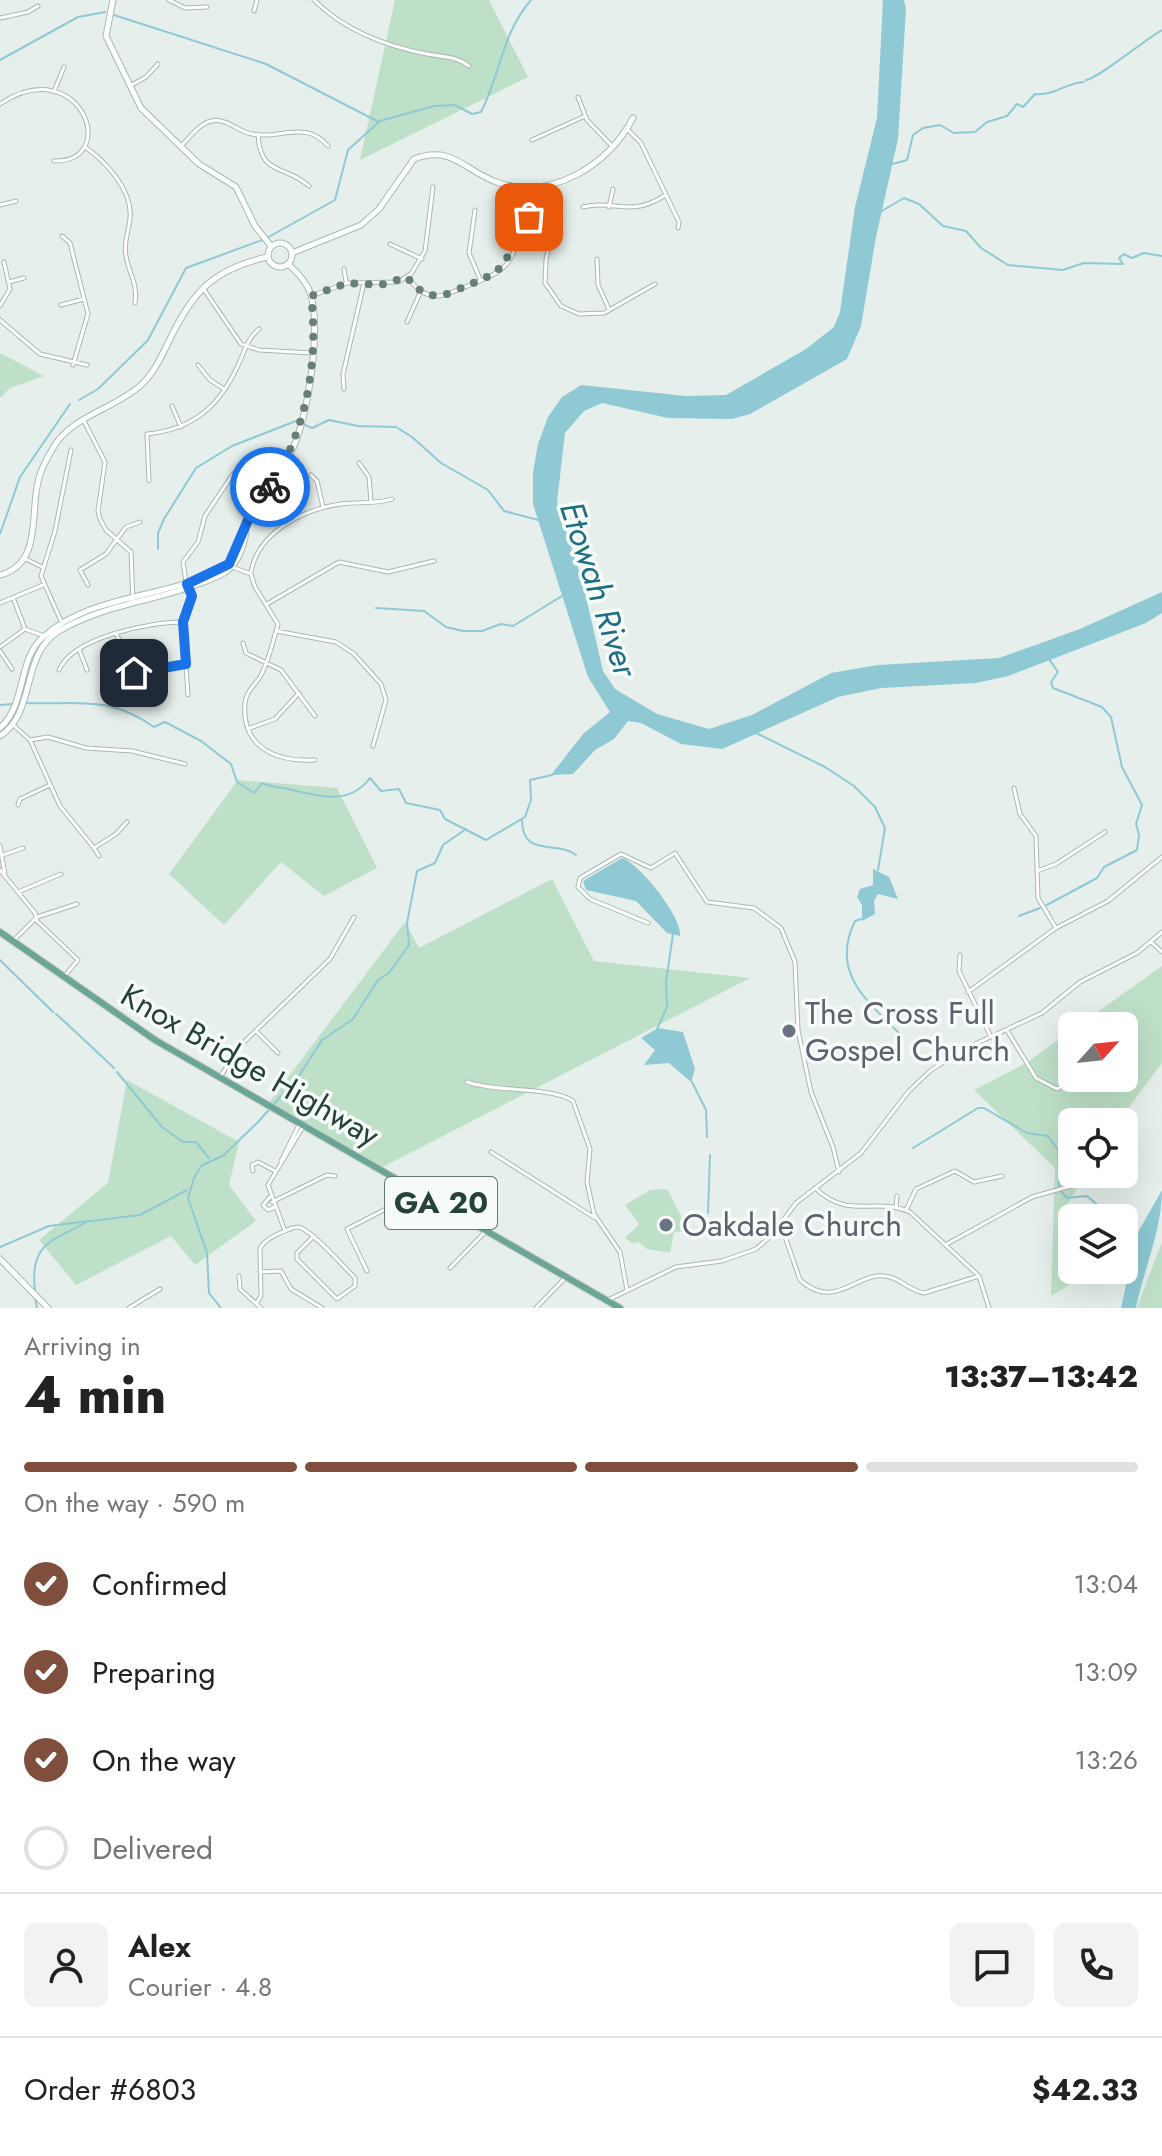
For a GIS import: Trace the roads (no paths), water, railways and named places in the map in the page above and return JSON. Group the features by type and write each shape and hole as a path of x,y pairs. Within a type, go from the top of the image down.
{"main road":[{"name":"Knox Bridge Highway","path":"0,932 137,1029 608,1300"},
{"name":"GA 20","path":"608,1300 620,1308"}],"street":[{"path":"113,0 106,36 129,86 152,123 236,187 255,226 271,246"},
{"path":"169,0 185,8 207,7"},
{"path":"254,11 257,0"},
{"path":"314,0 358,33 425,53 459,58 469,66"},
{"path":"321,7 327,1"},
{"path":"0,18 28,12 38,6"},
{"path":"129,86 146,77 158,64"},
{"path":"55,90 64,67"},
{"path":"0,104 27,90 55,90 80,107 88,123 89,139 85,147 70,160 54,161"},
{"path":"578,97 585,116 611,145"},
{"path":"532,140 567,128 585,116"},
{"path":"288,264 292,253 361,225 392,193 406,165 428,153 444,153 497,182 518,187 551,185 566,182 586,170 627,129 633,118"},
{"path":"180,147 204,123 214,121 225,121 258,134 294,130 312,133 328,146"},
{"path":"627,129 641,143 679,222 678,228"},
{"path":"258,134 259,148 270,166 301,179 309,186"},
{"path":"85,147 102,159 126,197 131,213 126,259 135,277 135,303"},
{"path":"551,185 554,220 544,272 550,291 561,306 579,314 610,310 655,284"},
{"path":"311,296 347,283 380,285 407,277 422,259 433,187"},
{"path":"609,207 613,189"},
{"path":"583,207 631,210 648,206 665,196"},
{"path":"0,205 16,201"},
{"path":"475,210 469,253 480,279"},
{"path":"407,277 421,293 441,297 503,268 511,257 516,226 522,220 529,217 554,220"},
{"path":"62,236 70,243 88,314 73,365"},
{"path":"271,246 285,244 292,253"},
{"path":"390,244 422,259"},
{"path":"267,257 271,246"},
{"path":"267,257 278,267 288,264"},
{"path":"0,575 11,572 26,559 31,546 38,480 66,431 139,387 151,375 187,304 203,288 238,264 267,257"},
{"path":"597,259 598,285 610,310"},
{"path":"0,306 8,297 9,282 4,262"},
{"path":"0,736 12,724 20,709 37,653 46,638 99,611 219,576 241,553 248,520 293,449 302,421 312,353 311,296 288,264"},
{"path":"344,269 347,283"},
{"path":"9,282 24,278"},
{"path":"344,389 343,374 364,283"},
{"path":"203,288 215,302 234,338 246,347 312,353"},
{"path":"407,322 421,293"},
{"path":"61,305 84,299"},
{"path":"0,320 40,354 73,365 87,365"},
{"path":"149,481 147,434 181,427 209,412 226,390 246,347 259,329"},
{"path":"198,365 210,380 226,390"},
{"path":"172,406 181,427"},
{"path":"84,421 105,462 98,511 100,519 106,530 131,552 134,563 133,601"},
{"path":"63,624 43,585 42,567 55,531 71,450"},
{"path":"359,463 369,477 371,502"},
{"path":"188,695 183,622 192,596 183,562 198,542 205,516 233,474"},
{"path":"311,475 317,481 323,507"},
{"path":"315,760 275,758 255,740 250,728 245,705 249,689 266,663 278,624 251,574 254,557 284,525 323,507 392,499"},
{"path":"88,585 80,570 106,554 126,527 140,522"},
{"path":"26,559 42,567"},
{"path":"267,604 339,562 388,572 434,561"},
{"path":"230,566 251,574"},
{"path":"0,603 14,600 43,585"},
{"path":"14,600 25,629 46,638"},
{"path":"0,728 16,708 32,652 46,638 63,624 97,607 133,601"},
{"path":"59,670 63,660 79,649 116,633 183,622"},
{"path":"12,669 0,649 25,629"},
{"path":"276,631 336,642 354,654 381,684 386,700 373,746"},
{"path":"116,633 134,673 186,664"},
{"path":"243,643 246,653 281,670 315,716"},
{"path":"79,649 87,670"},
{"path":"250,728 275,719 299,693"},
{"path":"12,724 30,740 60,806 99,856"},
{"path":"30,740 48,737 86,748 132,751 185,764"},
{"path":"18,805 20,799 50,785"},
{"path":"1014,788 1020,814 1036,836 1038,898 1056,928"},
{"path":"94,848 127,822"},
{"path":"1037,871 1056,864 1105,832"},
{"path":"0,846 5,875"},
{"path":"3,855 23,848"},
{"path":"648,923 585,897 579,890 584,874 621,854 651,868 675,853 707,902 754,908 780,927 795,962 798,1030 811,1092 839,1172"},
{"path":"968,992 1056,928 1061,929 1108,901 1162,857"},
{"path":"0,870 37,917 78,960 64,978"},
{"path":"18,892 61,874"},
{"path":"13,941 37,917 77,904"},
{"path":"220,1077 242,1044 330,959 354,917"},
{"path":"608,1300 676,1267 748,1254 773,1234 780,1222 815,1188 839,1172 876,1137 909,1091 930,1071 958,1052 1042,1013 1089,976 1151,942 1162,932"},
{"path":"1151,942 1162,952"},
{"path":"960,955 959,971 991,1037"},
{"path":"256,1031 278,1053"},
{"path":"1007,1031 1043,1084 1058,1088"},
{"path":"467,1082 498,1090 551,1093 573,1101 589,1144 587,1182 595,1218"},
{"path":"285,1231 268,1185 302,1124"},
{"path":"491,1152 595,1218 620,1252 627,1290"},
{"path":"253,1171 252,1165 258,1162 275,1171"},
{"path":"906,1210 916,1189 955,1171 974,1182 1002,1176"},
{"path":"275,1207 268,1210 263,1205 327,1175 335,1176"},
{"path":"815,1188 846,1207 906,1210 979,1276 989,1308"},
{"path":"947,1244 1032,1197 1064,1188"},
{"path":"367,1271 347,1229 420,1192"},
{"path":"896,1208 897,1196"},
{"path":"780,1222 800,1280 824,1293 844,1293 876,1276 896,1279 924,1293 979,1276"},
{"path":"256,1304 261,1296 263,1243 300,1227 313,1237 355,1278 355,1286 343,1298 335,1297 297,1259 297,1253 313,1237"},
{"path":"450,1268 487,1230"},
{"path":"0,1259 48,1308"},
{"path":"260,1272 281,1271 291,1289 322,1308"},
{"path":"239,1276 240,1289 261,1308"},
{"path":"536,1308 568,1276"},
{"path":"129,1308 160,1289"}],"water":[{"name":"Etowah River","path":"883,0 904,0 906,9 898,139 876,237 861,326 847,359 750,414 732,419 668,418 602,403 584,411 565,433 557,502 582,580 603,671 615,689 657,714 709,729 752,715 831,673 878,665 999,658 1080,629 1162,592 1162,613 1146,623 1008,676 976,683 881,688 838,697 722,749 681,744 641,723 628,721 614,739 595,750 573,774 551,775 583,734 610,712 588,677 533,504 533,472 538,444 548,417 562,397 581,385 686,396 726,395 806,349 834,327 840,312 855,207 877,118"},
{"path":"622,858 639,870 659,892 675,917 680,936 667,933 636,901 586,890 583,881"},
{"path":"873,869 889,877 898,899 878,894 874,901 875,914 862,921 862,905 857,897 860,889 873,885"},
{"path":"658,1028 683,1032 695,1069 691,1082 669,1063 644,1065 655,1050 641,1038"},
{"path":"1162,1190 1156,1234 1136,1308 1121,1308 1126,1284 1138,1284 1138,1232"}],"waterway":[{"path":"79,400 98,389 148,340 186,268 265,239 335,200 348,150 380,121 434,106 455,105 472,114 481,112 514,26 531,0"},
{"path":"0,60 78,17 105,12"},
{"path":"114,15 266,64 377,121"},
{"path":"1086,80 1162,30"},
{"path":"889,165 907,160 913,135 923,128 940,125 954,133 975,132 987,122 1007,116 1017,104 1023,107 1035,94 1084,82"},
{"path":"880,212 904,198 919,204 943,226 966,231 981,248 1008,265 1063,270 1084,263 1123,264 1119,258 1124,254 1132,258 1144,253 1162,256"},
{"path":"0,534 20,477 70,404"},
{"path":"305,425 312,428 329,420 358,426 396,427 441,463 488,490 504,511 538,520"},
{"path":"158,549 158,533 164,519 196,468 232,446 296,421"},
{"path":"376,608 424,611 446,627 482,631 501,624 513,626 562,596"},
{"path":"1045,906 1097,878 1104,867 1137,850 1139,835 1136,824 1142,805 1122,767 1111,717 1102,707 1053,688 1051,682 1058,672 1049,659"},
{"path":"26,703 93,704 122,710 154,727 165,722 201,741 231,764 237,782 254,793 262,783 314,795 344,796 362,787 370,778 381,791 399,789 406,803 440,810 445,819 486,840 525,817 531,800 530,780 552,775"},
{"path":"0,705 14,704"},
{"path":"754,732 825,767 854,786 875,807 885,828 878,870"},
{"path":"522,820 524,832 534,844 576,855"},
{"path":"221,1308 209,1293 207,1253 188,1198 194,1178 201,1166 224,1155 258,1122 299,1076 322,1040 353,1019 378,980 389,973 409,945 407,923 417,871 435,863 443,845 466,829"},
{"path":"1019,916 1040,908"},
{"path":"861,919 855,921 848,939 849,970 864,997 899,1033"},
{"path":"657,1029 667,1007 666,982 673,934"},
{"path":"0,960 53,1012"},
{"path":"56,1014 114,1068"},
{"path":"117,1072 162,1127 183,1142 196,1142 209,1158"},
{"path":"692,1082 706,1110 707,1137"},
{"path":"913,1148 978,1108 984,1108 1027,1133 1048,1136 1058,1150"},
{"path":"708,1213 710,1155"},
{"path":"0,1247 49,1226 140,1215 187,1190"},
{"path":"1061,1191 1067,1198 1087,1196 1096,1204"},
{"path":"35,1290 34,1274 40,1252 55,1239 88,1221"},
{"path":"35,1297 37,1308"}],"place":[{"name":"The Cross Full Gospel Church","path":"789,1031"},
{"name":"Oakdale Church","path":"666,1225"}]}
